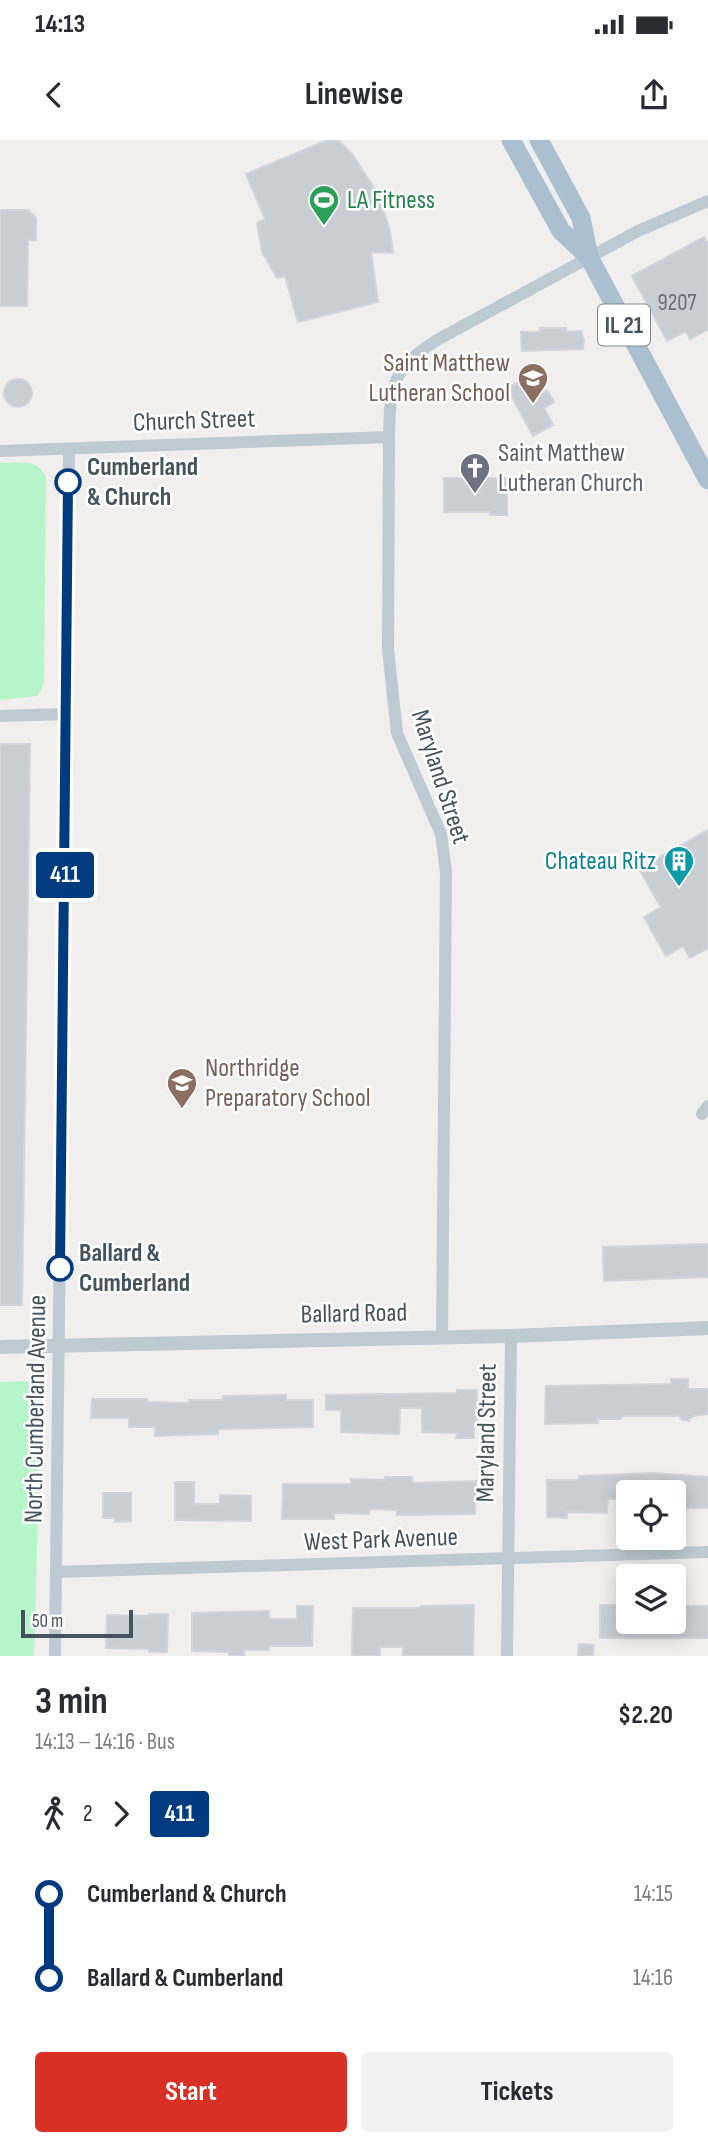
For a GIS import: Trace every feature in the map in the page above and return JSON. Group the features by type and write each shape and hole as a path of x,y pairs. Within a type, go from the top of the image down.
{"main road":[{"name":"IL 21","path":"511,140 561,232 589,257"},
{"name":"IL 21","path":"539,140 581,218 589,257 708,480"}],"street":[{"name":"Maryland Street","path":"442,1337 446,872 441,834 397,733 388,649 389,437 393,385 402,367 417,353 589,257 708,201"},
{"name":"Church Street","path":"0,451 389,437"},
{"name":"North Cumberland Avenue","path":"54,1656 60,1345 69,449"},
{"path":"0,716 67,714"},
{"name":"Ballard Road","path":"0,1347 511,1336 708,1328"},
{"name":"Maryland Street","path":"507,1656 511,1336"},
{"name":"West Park Avenue","path":"56,1572 708,1552"}],"green space":[{"path":"0,463 33,464 46,477 44,684 37,696 0,700"},
{"path":"42,1381 34,1656 0,1656 0,1382"}],"building":[{"name":"LA Fitness","path":"328,140 338,140 352,154 378,194 390,231 393,253 371,252 378,302 298,322 285,276 277,278 262,252 257,223 265,219 246,174"},
{"path":"0,210 28,210 36,218 36,240 28,240 27,306 0,306"},
{"path":"704,237 708,244 708,329 690,339 686,331 667,341 632,276"},
{"path":"540,328 581,331 583,349 522,351 521,332 540,332"},
{"name":"Saint Matthew Lutheran School","path":"528,377 538,395 547,390 554,402 544,408 553,425 533,436 507,388"},
{"path":"18,379 28,383 32,393 28,403 18,407 8,403 4,393 8,383"},
{"name":"Saint Matthew Lutheran Church","path":"444,478 507,478 507,515 490,515 490,512 444,512"},
{"path":"0,744 30,744 22,1305 0,1305"},
{"name":"Chateau Ritz","path":"708,830 708,948 690,958 683,946 666,956 644,917 661,907 639,869"},
{"path":"708,1244 708,1277 604,1281 603,1247"},
{"path":"671,1379 688,1379 688,1389 708,1389 708,1414 693,1416 689,1421 678,1416 621,1416 621,1419 598,1419 598,1423 545,1424 546,1386 671,1384"},
{"path":"457,1390 477,1390 477,1424 474,1424 474,1438 456,1438 457,1433 422,1432 422,1408 400,1408 399,1434 341,1432 341,1410 326,1410 326,1395 457,1393"},
{"path":"286,1395 286,1400 313,1400 313,1427 218,1429 218,1434 155,1436 155,1427 129,1427 129,1418 91,1418 92,1399 147,1399 147,1402 189,1403 189,1400 223,1400 223,1396"},
{"path":"653,1473 708,1477 708,1508 686,1508 686,1480 616,1480 616,1499 608,1499 607,1513 567,1512 567,1518 547,1517 547,1480 579,1480 579,1476"},
{"path":"385,1477 412,1477 412,1483 476,1481 475,1514 397,1515 397,1510 369,1509 369,1514 334,1513 334,1519 282,1519 283,1484 351,1484 351,1479 385,1480"},
{"path":"175,1482 194,1482 194,1504 220,1504 220,1495 251,1496 251,1521 175,1520"},
{"path":"103,1493 131,1493 131,1521 115,1522 115,1518 103,1518"},
{"path":"474,1605 473,1656 403,1656 403,1647 380,1647 380,1656 352,1656 353,1608"},
{"path":"600,1605 616,1605 616,1634 686,1634 686,1606 708,1606 708,1638 600,1638"},
{"path":"297,1606 313,1606 312,1646 269,1646 269,1650 244,1650 244,1656 229,1656 229,1652 192,1651 192,1613 269,1611 269,1619 297,1619"},
{"path":"168,1614 167,1652 106,1648 107,1615"},
{"path":"579,1644 594,1645 593,1656 578,1656"}],"bus line":[{"name":"411","path":"60,1268 68,482"}],"place":[{"name":"LA Fitness","path":"324,227"},
{"name":"Saint Matthew Lutheran School","path":"533,405"},
{"name":"Cumberland & Church","path":"68,482"},
{"name":"Saint Matthew Lutheran Church","path":"475,495"},
{"name":"Chateau Ritz","path":"679,888"},
{"name":"Northridge Preparatory School","path":"182,1110"},
{"name":"Ballard & Cumberland","path":"60,1268"}]}
